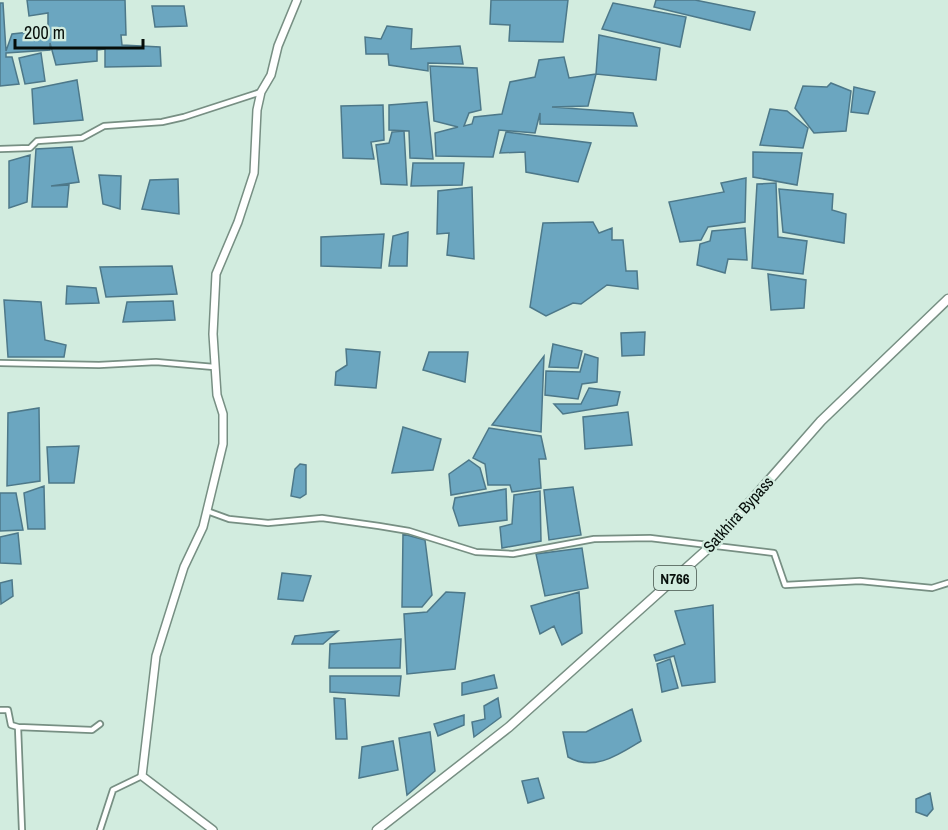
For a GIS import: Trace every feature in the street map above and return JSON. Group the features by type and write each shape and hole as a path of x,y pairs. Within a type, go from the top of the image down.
{"highway":[{"name":"Satkhira Bypass","path":"377,830 509,727 713,544 821,421 948,298"}],"street":[{"path":"142,776 156,656 184,567 207,511 223,444 223,414 214,367 213,293 216,274 238,222 254,173 257,110 261,92 271,75 278,46 297,0"},
{"path":"0,149 30,148 37,141 82,138 104,126 162,122 261,92"},
{"path":"0,363 99,365 156,362 214,367"},
{"path":"207,511 229,519 268,523 322,518 379,526 409,531 449,545 484,553 513,554 548,545 594,539 650,538 713,544 774,553 786,585 860,581 932,588 948,583"},
{"path":"0,710 9,710 11,724 18,727 92,730 99,724"},
{"path":"18,727 22,830"},
{"path":"142,776 209,829"},
{"path":"100,830 112,790 142,776"}],"water":[{"path":"27,0 125,0 126,35 121,35 122,45 160,47 161,66 105,67 105,49 97,50 97,61 56,65 50,43 50,50 6,53 6,57 12,57 19,84 0,86 0,3 3,3 6,51 12,34 48,30 48,13 29,16"},
{"path":"491,0 568,0 563,42 509,41 510,25 490,24"},
{"path":"656,0 695,0 755,12 750,30 654,7"},
{"path":"613,3 686,17 680,47 602,29"},
{"path":"152,6 184,6 187,26 155,27"},
{"path":"387,26 412,29 411,49 460,46 463,64 428,63 428,71 389,65 388,54 366,54 365,37 381,39"},
{"path":"599,35 660,48 656,80 596,74"},
{"path":"41,53 45,81 25,84 19,58"},
{"path":"564,57 569,78 596,74 588,106 552,107 633,113 637,126 540,124 540,113 535,133 499,130 493,157 436,156 435,133 458,127 434,121 430,66 477,68 481,110 469,113 464,126 472,124 474,117 502,114 510,82 535,77 539,60"},
{"path":"77,80 83,120 34,124 32,89"},
{"path":"831,83 851,91 846,131 814,133 795,108 803,86 827,87"},
{"path":"854,87 875,92 868,114 851,112"},
{"path":"427,102 433,159 410,158 409,131 389,130 389,105"},
{"path":"383,105 384,140 371,142 374,159 343,158 341,106"},
{"path":"770,109 787,111 808,128 803,148 760,145"},
{"path":"404,131 407,185 381,184 376,145 389,143 392,132"},
{"path":"506,132 591,143 578,182 526,172 525,152 500,153"},
{"path":"72,147 79,182 51,186 69,185 67,207 32,207 36,149"},
{"path":"753,152 802,153 797,185 753,177"},
{"path":"30,155 27,202 9,208 9,161"},
{"path":"413,163 464,163 462,185 411,186"},
{"path":"99,175 121,176 120,209 103,204"},
{"path":"746,178 745,222 708,227 701,240 680,242 669,202 724,192 721,183"},
{"path":"178,179 179,214 142,209 150,180"},
{"path":"776,183 778,237 807,241 803,274 752,268 757,184"},
{"path":"472,187 474,259 447,255 449,233 437,234 438,191"},
{"path":"779,189 833,194 832,210 846,214 844,243 783,232"},
{"path":"593,222 599,233 612,228 612,240 623,240 626,271 637,271 638,289 607,285 581,304 573,303 546,316 530,307 543,223"},
{"path":"745,228 747,260 728,259 725,273 697,265 700,244 710,241 712,231"},
{"path":"408,232 407,266 389,266 393,236"},
{"path":"384,234 381,268 321,266 321,237"},
{"path":"172,266 177,294 106,297 100,267"},
{"path":"768,274 806,280 804,308 771,310"},
{"path":"67,286 96,288 99,303 66,304"},
{"path":"4,300 41,302 45,340 66,345 64,357 8,357"},
{"path":"173,301 175,320 123,322 127,302"},
{"path":"645,332 644,355 622,356 621,333"},
{"path":"553,344 582,351 578,368 549,367"},
{"path":"346,349 380,352 376,388 335,385 336,372 347,365"},
{"path":"429,352 468,352 465,382 423,370"},
{"path":"585,354 598,358 597,382 582,384 578,399 545,395 546,371 580,372"},
{"path":"544,356 541,432 492,425"},
{"path":"589,388 620,392 617,405 563,414 554,404 581,404"},
{"path":"39,408 40,481 7,486 8,413"},
{"path":"628,412 632,445 585,449 583,417"},
{"path":"403,427 441,439 433,470 392,473"},
{"path":"489,428 541,436 546,459 539,459 541,488 512,492 510,485 488,485 485,464 473,458"},
{"path":"79,446 74,483 49,483 47,447"},
{"path":"469,460 480,468 486,489 451,495 449,474"},
{"path":"300,464 306,465 306,494 300,498 291,496 295,469"},
{"path":"44,486 45,529 28,529 24,493"},
{"path":"573,487 581,535 549,540 544,490"},
{"path":"506,489 507,520 459,526 453,508 455,498"},
{"path":"540,491 541,541 502,548 500,527 512,524 514,495"},
{"path":"0,493 16,493 23,530 0,531"},
{"path":"18,533 21,564 0,563 0,537"},
{"path":"403,534 425,540 432,595 422,607 402,607"},
{"path":"582,548 588,588 545,596 536,554"},
{"path":"282,573 311,576 303,601 278,599"},
{"path":"12,580 13,596 1,604 0,583"},
{"path":"446,592 465,593 455,669 407,674 404,614 427,612"},
{"path":"579,592 582,633 562,645 554,626 540,634 531,606"},
{"path":"713,605 715,682 682,686 674,656 656,661 654,655 685,644 675,611"},
{"path":"338,631 323,644 292,644 295,636"},
{"path":"401,639 400,668 329,668 330,644"},
{"path":"670,659 678,688 662,692 657,664"},
{"path":"494,675 497,688 462,695 462,683"},
{"path":"330,676 401,676 399,696 330,692"},
{"path":"334,698 345,699 347,739 336,739"},
{"path":"498,698 501,717 474,737 472,722 485,719 484,706"},
{"path":"632,709 641,741 606,760 587,763 568,757 563,732 586,732"},
{"path":"464,715 464,725 438,736 434,724"},
{"path":"430,732 435,771 407,795 399,738"},
{"path":"393,741 398,770 359,778 362,747"},
{"path":"538,778 544,798 528,803 522,781"},
{"path":"930,793 933,809 927,816 916,812 916,799"}]}
